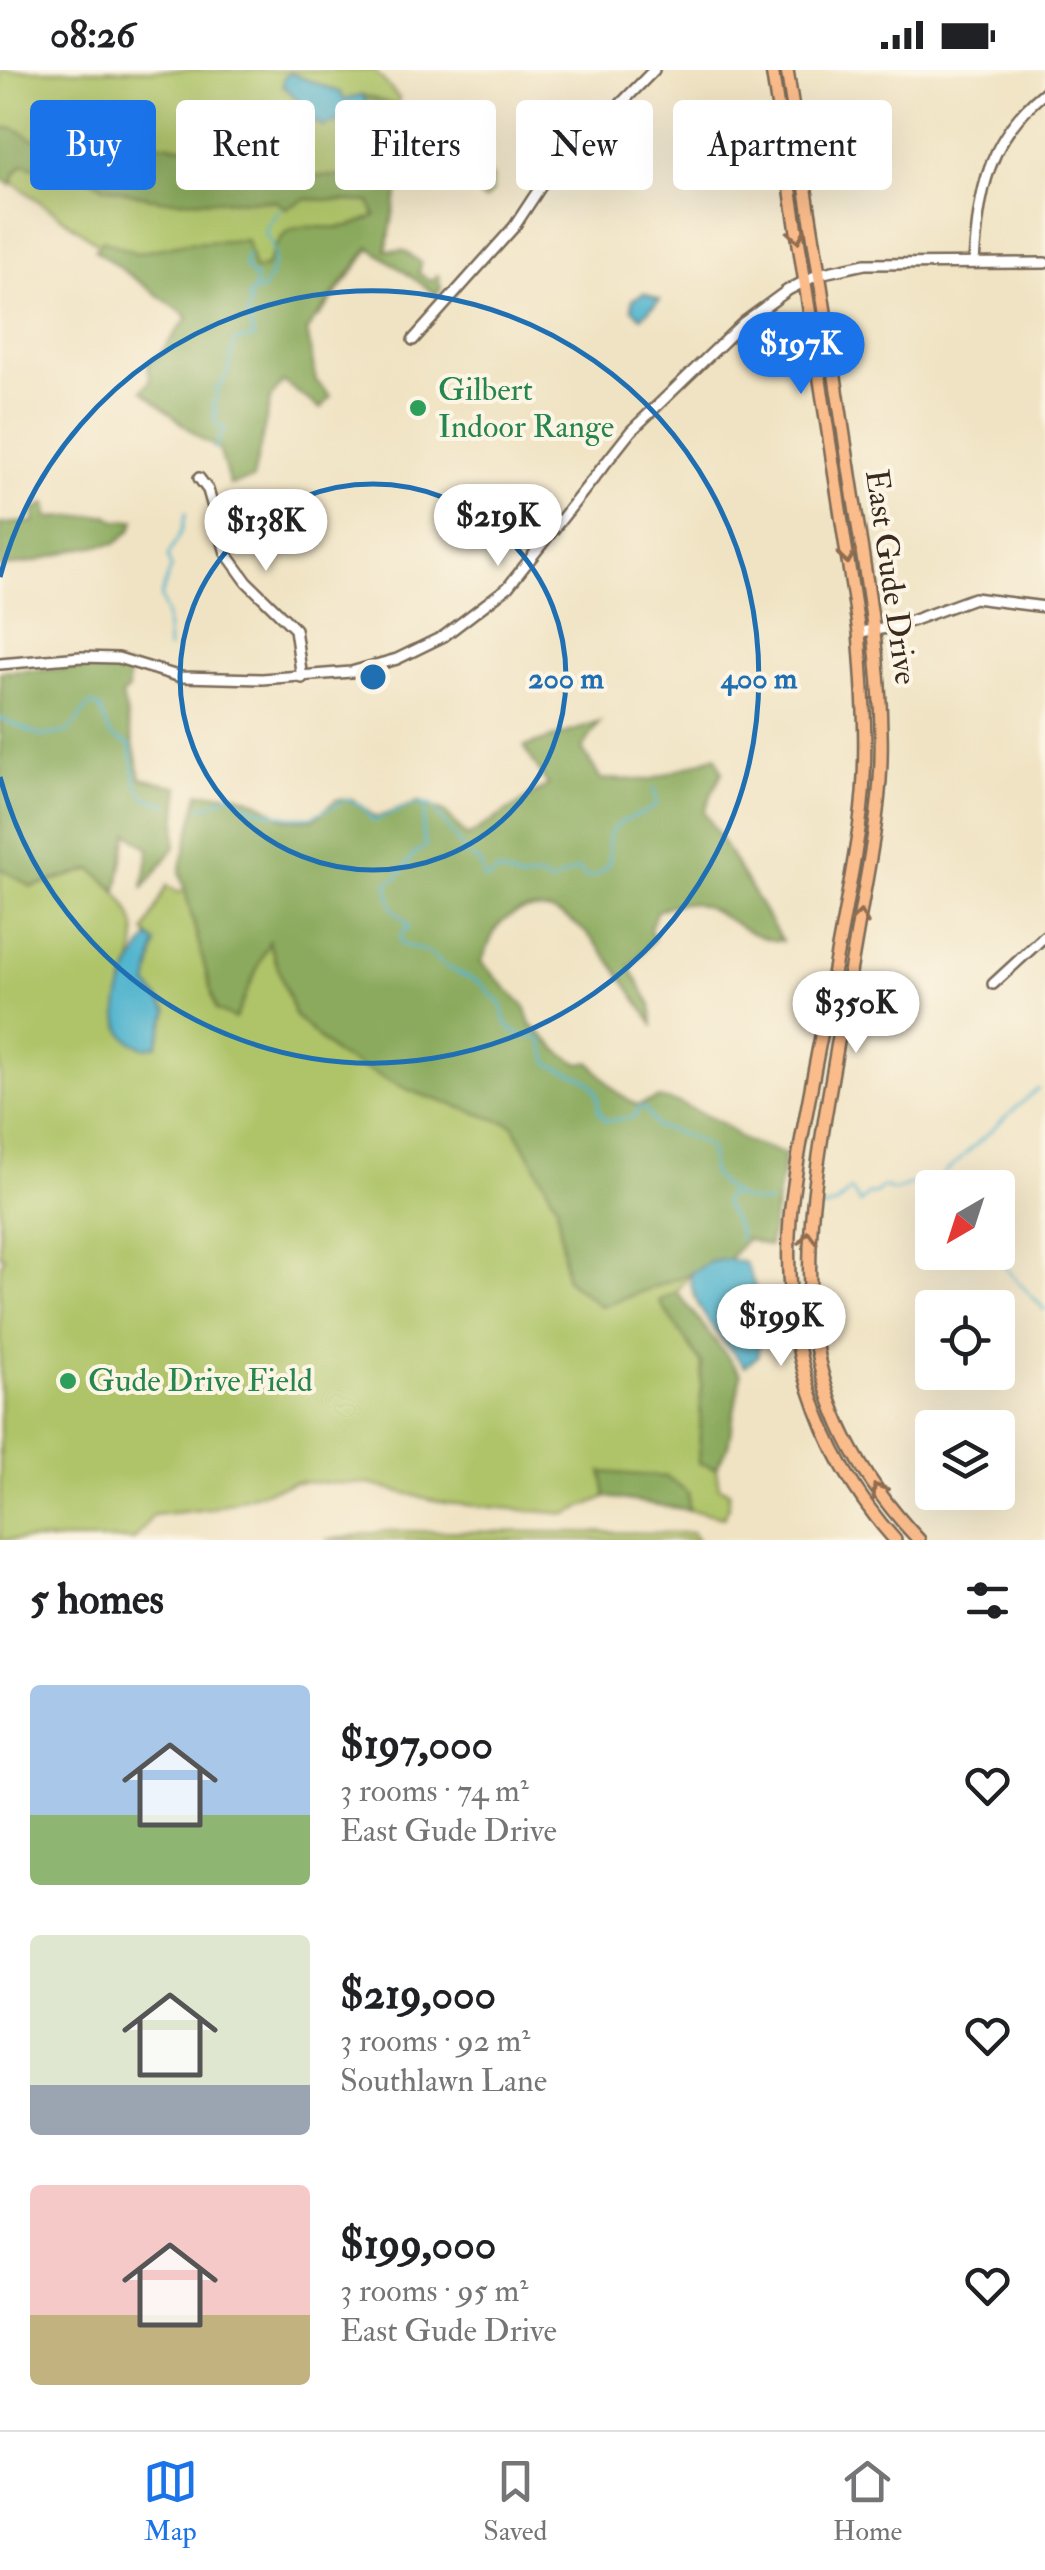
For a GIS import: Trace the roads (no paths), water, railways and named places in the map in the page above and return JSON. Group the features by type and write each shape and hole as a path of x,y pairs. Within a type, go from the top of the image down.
{"main road":[{"name":"East Gude Drive","path":"772,70 858,632 865,722 859,828 791,1212 790,1295 804,1376 823,1427 849,1480 895,1540"},
{"name":"East Gude Drive","path":"787,70 874,630 882,733 879,811 808,1224 807,1280 820,1370 838,1419 896,1516 919,1540"},
{"path":"804,1376 820,1370"}],"street":[{"path":"412,340 514,227 542,184 654,70"},
{"path":"974,262 980,196 992,158 1006,132 1045,92"},
{"path":"0,664 118,658 181,677 302,678 352,672 429,644 508,586 631,431 743,323 804,281 866,264 1045,263"},
{"path":"199,478 208,490 226,553 258,595 295,629 302,678"},
{"path":"858,632 895,626 974,598 1045,608"},
{"path":"993,984 1045,936"}],"water":[{"path":"290,73 341,93 344,100 335,100 335,123 322,127 315,123 315,100 297,100 283,86"},
{"path":"644,293 660,300 641,317 632,309 633,299"},
{"path":"149,937 156,943 148,985 168,1011 157,1045 147,1048 131,1041 121,1029 118,1015 124,982"},
{"path":"729,1259 745,1263 757,1297 758,1356 745,1366 709,1323 691,1285 691,1273 710,1262"}],"waterway":[{"path":"214,449 225,427 217,426 213,415 218,413 212,404 216,401 216,389 227,373 235,341 254,338 247,312 251,305 248,297 263,290 270,276 274,254 265,234 280,209"},
{"path":"247,254 245,268 256,279 254,291"},
{"path":"168,649 161,597 171,568 168,556 186,513"},
{"path":"0,718 41,736 68,732 90,704 100,708 110,735 130,745 136,783 145,797 168,805"},
{"path":"200,806 207,807 229,794 254,808 289,817 311,817 347,799 362,806 373,821 412,805 431,805 467,854 480,863 485,879 497,871 521,880 538,877 551,883 577,869 588,878 600,873 609,861 610,833 620,823 657,804 654,787"},
{"path":"426,804 422,833 426,846 415,853 397,878 387,883 392,907 409,926 400,936 401,944 427,952 446,967 479,982 502,1005 512,1031 541,1038 549,1063 589,1082 606,1121 634,1117 639,1107 645,1108 656,1127 676,1132 709,1149 712,1173 730,1192 744,1199 770,1203"},
{"path":"948,1170 1038,1088"},
{"path":"818,1210 835,1205 851,1190 860,1203 883,1187 895,1191 915,1184"},
{"path":"732,1195 725,1197 724,1203 740,1233 739,1240"},
{"path":"1007,1270 1045,1310"}],"place":[{"name":"Gilbert Indoor Range","path":"418,408"},
{"name":"Gude Drive Field","path":"68,1381"}]}
